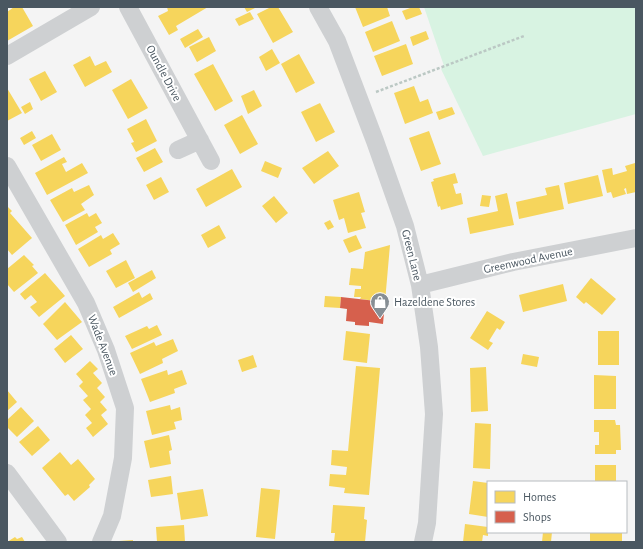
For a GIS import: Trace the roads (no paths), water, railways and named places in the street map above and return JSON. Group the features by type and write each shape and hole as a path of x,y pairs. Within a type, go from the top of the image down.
{"street":[{"path":"7,56 91,7"},
{"name":"Oundle Drive","path":"128,7 212,161"},
{"name":"Green Lane","path":"318,7 337,41 359,99 405,226 420,286 429,347 434,414 427,523 423,542"},
{"path":"178,150 200,140"},
{"name":"Wade Avenue","path":"7,166 86,303 106,350 125,408 123,458 112,516 101,542"},
{"name":"Greenwood Avenue","path":"420,286 513,262 636,238"},
{"path":"7,473 58,542"}],"place":[{"name":"Hazeldene Stores","path":"380,319"}]}
